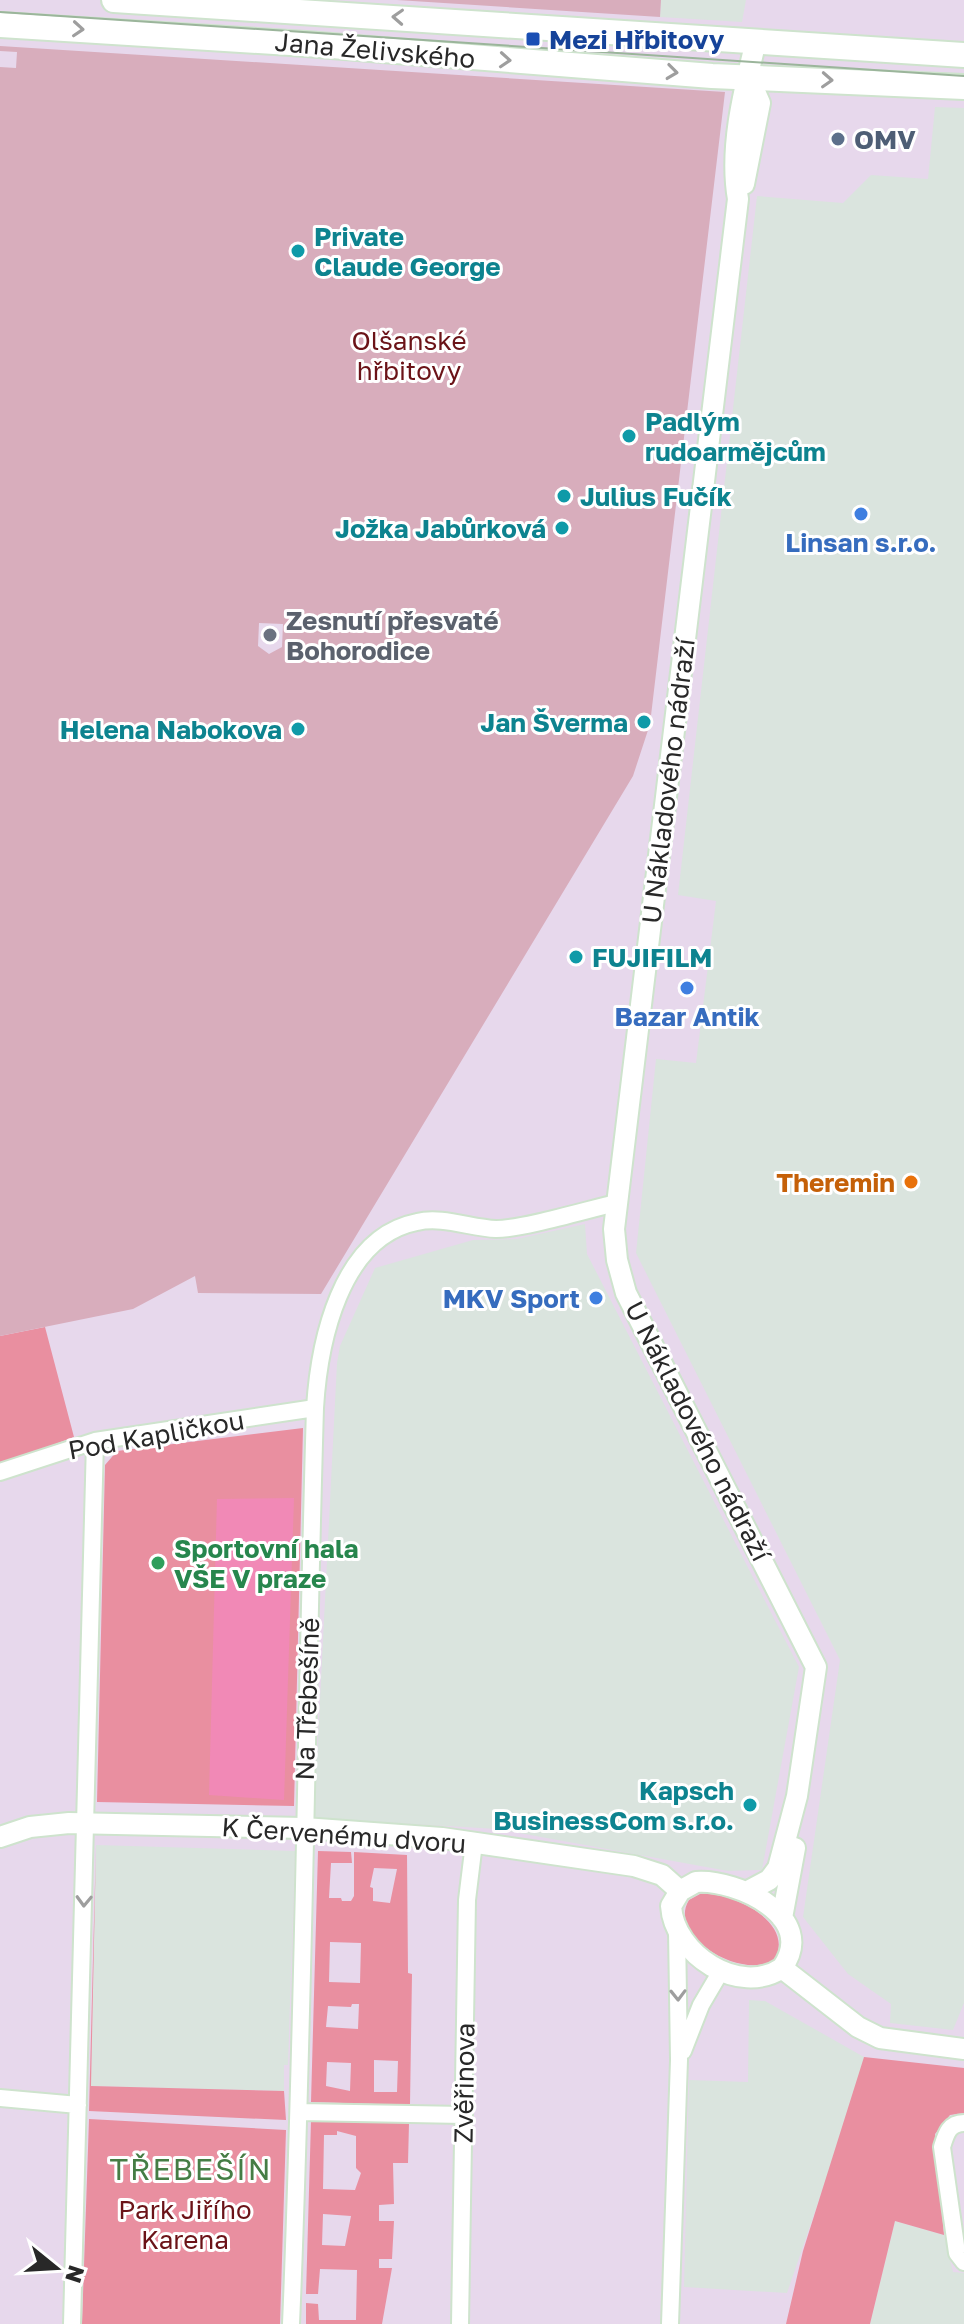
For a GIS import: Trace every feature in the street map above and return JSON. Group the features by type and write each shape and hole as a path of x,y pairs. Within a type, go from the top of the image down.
{"main road":[{"name":"Jana Želivského","path":"114,0 964,55"},
{"name":"Jana Želivského","path":"0,25 749,78 964,87"}],"street":[{"path":"749,78 756,41"},
{"name":"U Nákladového nádraží","path":"749,78 736,164 738,199 616,1203 615,1246 626,1293 814,1660 817,1683 797,1796"},
{"name":"Na Třebešíně","path":"291,2324 300,2112 315,1408 325,1327 347,1279 380,1238 417,1222 498,1229 616,1203"},
{"name":"Pod Kapličkou","path":"0,1472 95,1441 315,1408"},
{"path":"72,2324 95,1441"},
{"path":"748,1891 769,1880 778,1868 797,1796"},
{"path":"677,1931 692,1950 721,1971 759,1977 782,1968 791,1946 782,1918 797,1840 797,1796"},
{"name":"K Červenému dvoru","path":"0,1837 30,1827 86,1823 304,1828 474,1843 650,1869 680,1891"},
{"name":"Zvěřinova","path":"460,2324 467,1900 474,1843"},
{"path":"670,2324 679,2060 677,1931 671,1906 680,1891 696,1882 707,1881 748,1891 782,1918"},
{"path":"782,1968 858,2027 885,2040 964,2049"},
{"path":"679,2060 701,2005 721,1971"},
{"path":"0,2098 78,2105"},
{"path":"300,2112 464,2115"},
{"path":"964,2123 957,2123 947,2131 942,2147 957,2253 964,2262"}],"shaded area":[{"path":"661,0 746,0 742,22 660,17"},
{"path":"935,107 964,108 964,2003 953,2030 890,2023 891,2004 848,1974 803,1917 840,1660 636,1253 656,1059 696,1063 716,901 678,895 757,196 843,203 871,175 928,179"},
{"path":"585,1224 587,1254 799,1667 762,1870 728,1871 497,1829 314,1818 337,1363 340,1346 375,1268 473,1240 517,1239"},
{"path":"294,1498 284,1800 209,1795 217,1499"},
{"path":"96,1845 295,1851 288,2065 284,2065 284,2091 91,2086"},
{"path":"749,2000 765,2001 864,2057 852,2104 787,2293 684,2287 689,2080 748,2082"},
{"path":"895,2221 944,2235 953,2272 964,2273 964,2324 870,2324"}],"green space":[{"path":"397,0 661,0 660,17"},
{"name":"Olšanské hřbitovy","path":"0,46 725,92 650,724 633,776 321,1294 198,1293 195,1276 133,1309 0,1336 0,67 16,68 17,52 0,51","holes":["259,623 283,624 282,647 269,654 258,646"]},
{"path":"45,1327 74,1437 0,1465 0,1336"},
{"path":"303,1428 294,1806 97,1802 105,1465 117,1451"},
{"path":"96,1845 91,2086 284,2091 286,2120 89,2111"},
{"path":"318,1851 351,1852 352,1863 331,1863 329,1898 341,1898 342,1901 351,1901 354,1896 354,1852 407,1855 408,1973 412,1974 410,2105 311,2102","holes":["374,1868 397,1869 390,1903 373,1901 373,1888 370,1887","330,1942 361,1943 360,1983 329,1982","352,2004 359,2004 358,2029 326,2027 328,2006 351,2007","374,2060 398,2061 397,2092 374,2092","327,2062 351,2063 350,2091 326,2086"]},
{"path":"700,1894 713,1894 742,1903 768,1921 776,1932 779,1945 775,1959 762,1965 746,1965 712,1952 698,1941 689,1928 685,1914 689,1900"},
{"path":"864,2057 964,2068 964,2113 950,2115 935,2134 944,2235 895,2221 870,2324 786,2324 803,2251"},
{"name":"Park Jiřího Karena","path":"89,2119 286,2130 280,2324 82,2324"},
{"path":"311,2121 409,2123 408,2163 393,2163 394,2204 379,2205 379,2221 394,2221 392,2259 379,2259 379,2268 392,2268 382,2324 306,2324 306,2303 318,2304 319,2320 356,2320 357,2270 320,2269 318,2294 306,2294","holes":["337,2131 356,2136 356,2168 361,2173 355,2190 323,2189 324,2135 337,2135","323,2214 351,2216 345,2246 322,2245"]}],"tram line":[{"path":"0,12 964,76"}],"place":[{"name":"Mezi Hřbitovy","path":"533,39"},
{"name":"OMV","path":"838,139"},
{"name":"Private Claude George","path":"298,251"},
{"name":"Padlým rudoarmějcům","path":"629,436"},
{"name":"Julius Fučík","path":"564,496"},
{"name":"Linsan s.r.o.","path":"861,514"},
{"name":"Jožka Jabůrková","path":"562,528"},
{"name":"Zesnutí přesvaté Bohorodice","path":"270,635"},
{"name":"Jan Šverma","path":"644,722"},
{"name":"Helena Nabokova","path":"298,729"},
{"name":"FUJIFILM","path":"576,957"},
{"name":"Bazar Antik","path":"687,988"},
{"name":"Theremin","path":"911,1182"},
{"name":"MKV Sport","path":"596,1298"},
{"name":"Sportovní hala VŠE V praze","path":"158,1563"},
{"name":"Kapsch BusinessCom s.r.o.","path":"750,1805"}],"district":[{"name":"TŘEBEŠÍN","path":"191,2169"}]}
